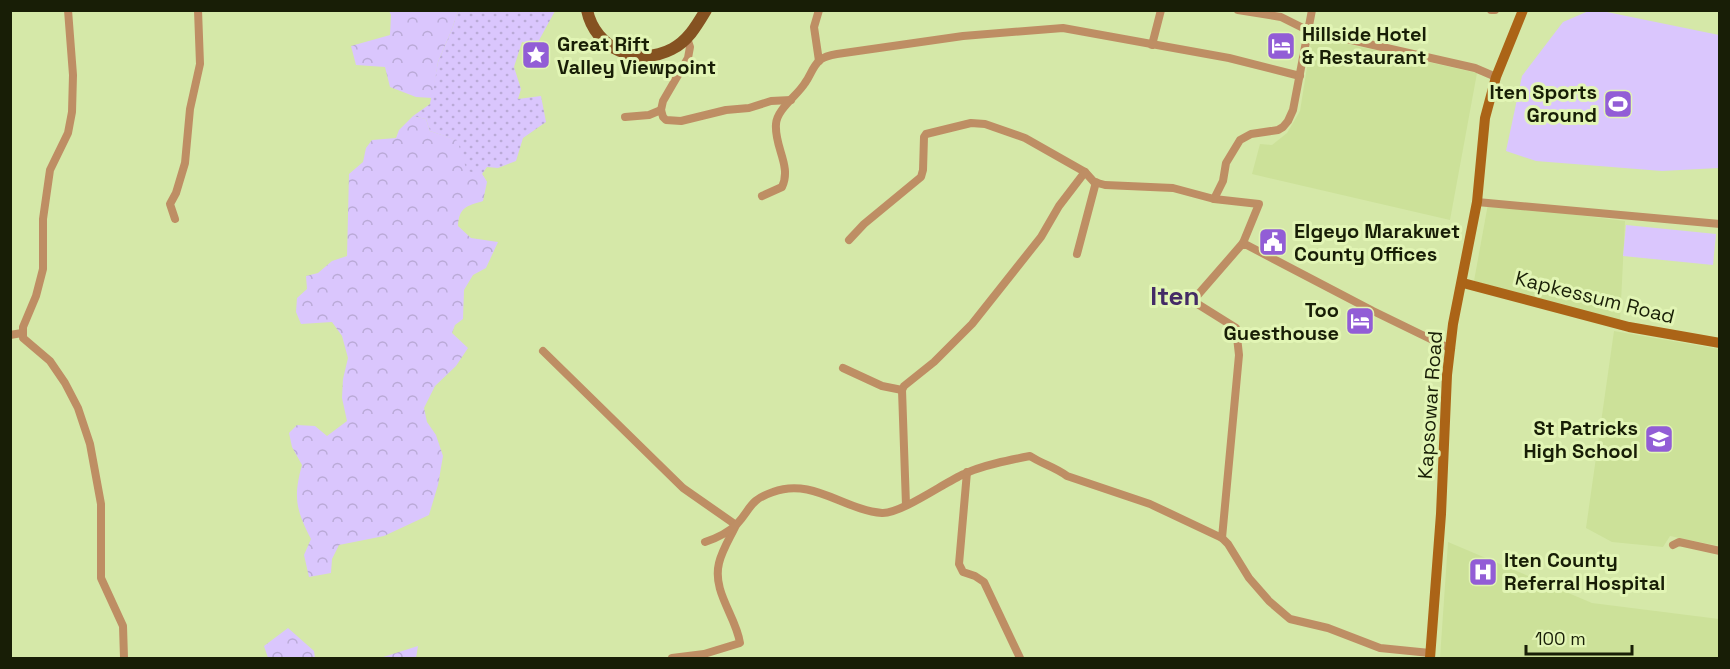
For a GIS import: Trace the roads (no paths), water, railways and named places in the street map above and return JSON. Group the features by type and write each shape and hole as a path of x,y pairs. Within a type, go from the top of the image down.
{"main road":[{"path":"587,10 593,28 605,42 619,52 636,56 656,55 674,48 694,30 706,10"},
{"name":"Kapsowar Road","path":"1430,656 1441,514 1447,375 1453,324 1463,283 1477,202 1485,118 1496,77 1520,13"},
{"name":"Kapkessum Road","path":"1463,283 1629,327 1719,343"}],"street":[{"path":"69,10 73,75 72,112 68,133 50,170 43,219 43,269 22,333 23,338 50,361 65,383 78,408 90,444 101,504 101,578 123,626 124,658"},
{"path":"175,219 170,204 176,193 185,163 190,109 200,64 198,10"},
{"path":"819,10 813,27 819,61"},
{"path":"1152,45 1161,10"},
{"path":"1238,10 1281,17 1308,30 1475,68 1496,77"},
{"path":"1214,199 1223,181 1226,163 1240,140 1251,134 1278,129 1288,121 1293,110 1312,10"},
{"path":"762,196 782,187 786,179 776,122 802,88 813,67 825,57 837,54 963,36 1063,28 1229,58 1300,76"},
{"path":"687,38 690,47 688,58 663,101 661,110 666,120 681,121 726,110 749,108 771,101 791,100"},
{"path":"625,117 648,115 661,110"},
{"path":"849,240 864,224 921,177 926,134 971,123 990,125 1025,138 1085,172 1096,182 1105,185 1173,188 1214,199 1259,204 1243,243 1196,297 1196,303 1236,328 1239,355 1222,538"},
{"path":"906,505 902,390 904,386 941,356 972,324 1041,237 1059,206 1085,172"},
{"path":"1077,254 1096,182"},
{"path":"1477,202 1719,224"},
{"path":"1243,243 1451,349"},
{"path":"10,335 22,333"},
{"path":"543,351 683,488 736,525"},
{"path":"843,368 882,386 902,390"},
{"path":"672,658 704,654 740,643 738,630 720,591 719,563 736,525 754,500 773,491 794,487 808,489 859,507 884,513 906,505 968,472 1030,456 1056,468 1067,476 1159,508 1222,538 1249,578 1269,601 1290,619 1328,628 1380,648 1430,656"},
{"path":"968,472 959,564 963,572 984,582 1020,658"},
{"path":"705,542 719,538 736,525"},
{"path":"1673,545 1679,542 1719,551"}],"place":[{"name":"Hillside Hotel & Restaurant","path":"1281,46"},
{"name":"Great Rift Valley Viewpoint","path":"536,55"},
{"name":"Iten Sports Ground","path":"1618,104"},
{"name":"Elgeyo Marakwet County Offices","path":"1273,242"},
{"name":"Too Guesthouse","path":"1360,321"},
{"name":"St Patricks High School","path":"1659,439"},
{"name":"Iten County Referral Hospital","path":"1483,572"}],"district":[{"name":"Iten","path":"1175,296"}]}
